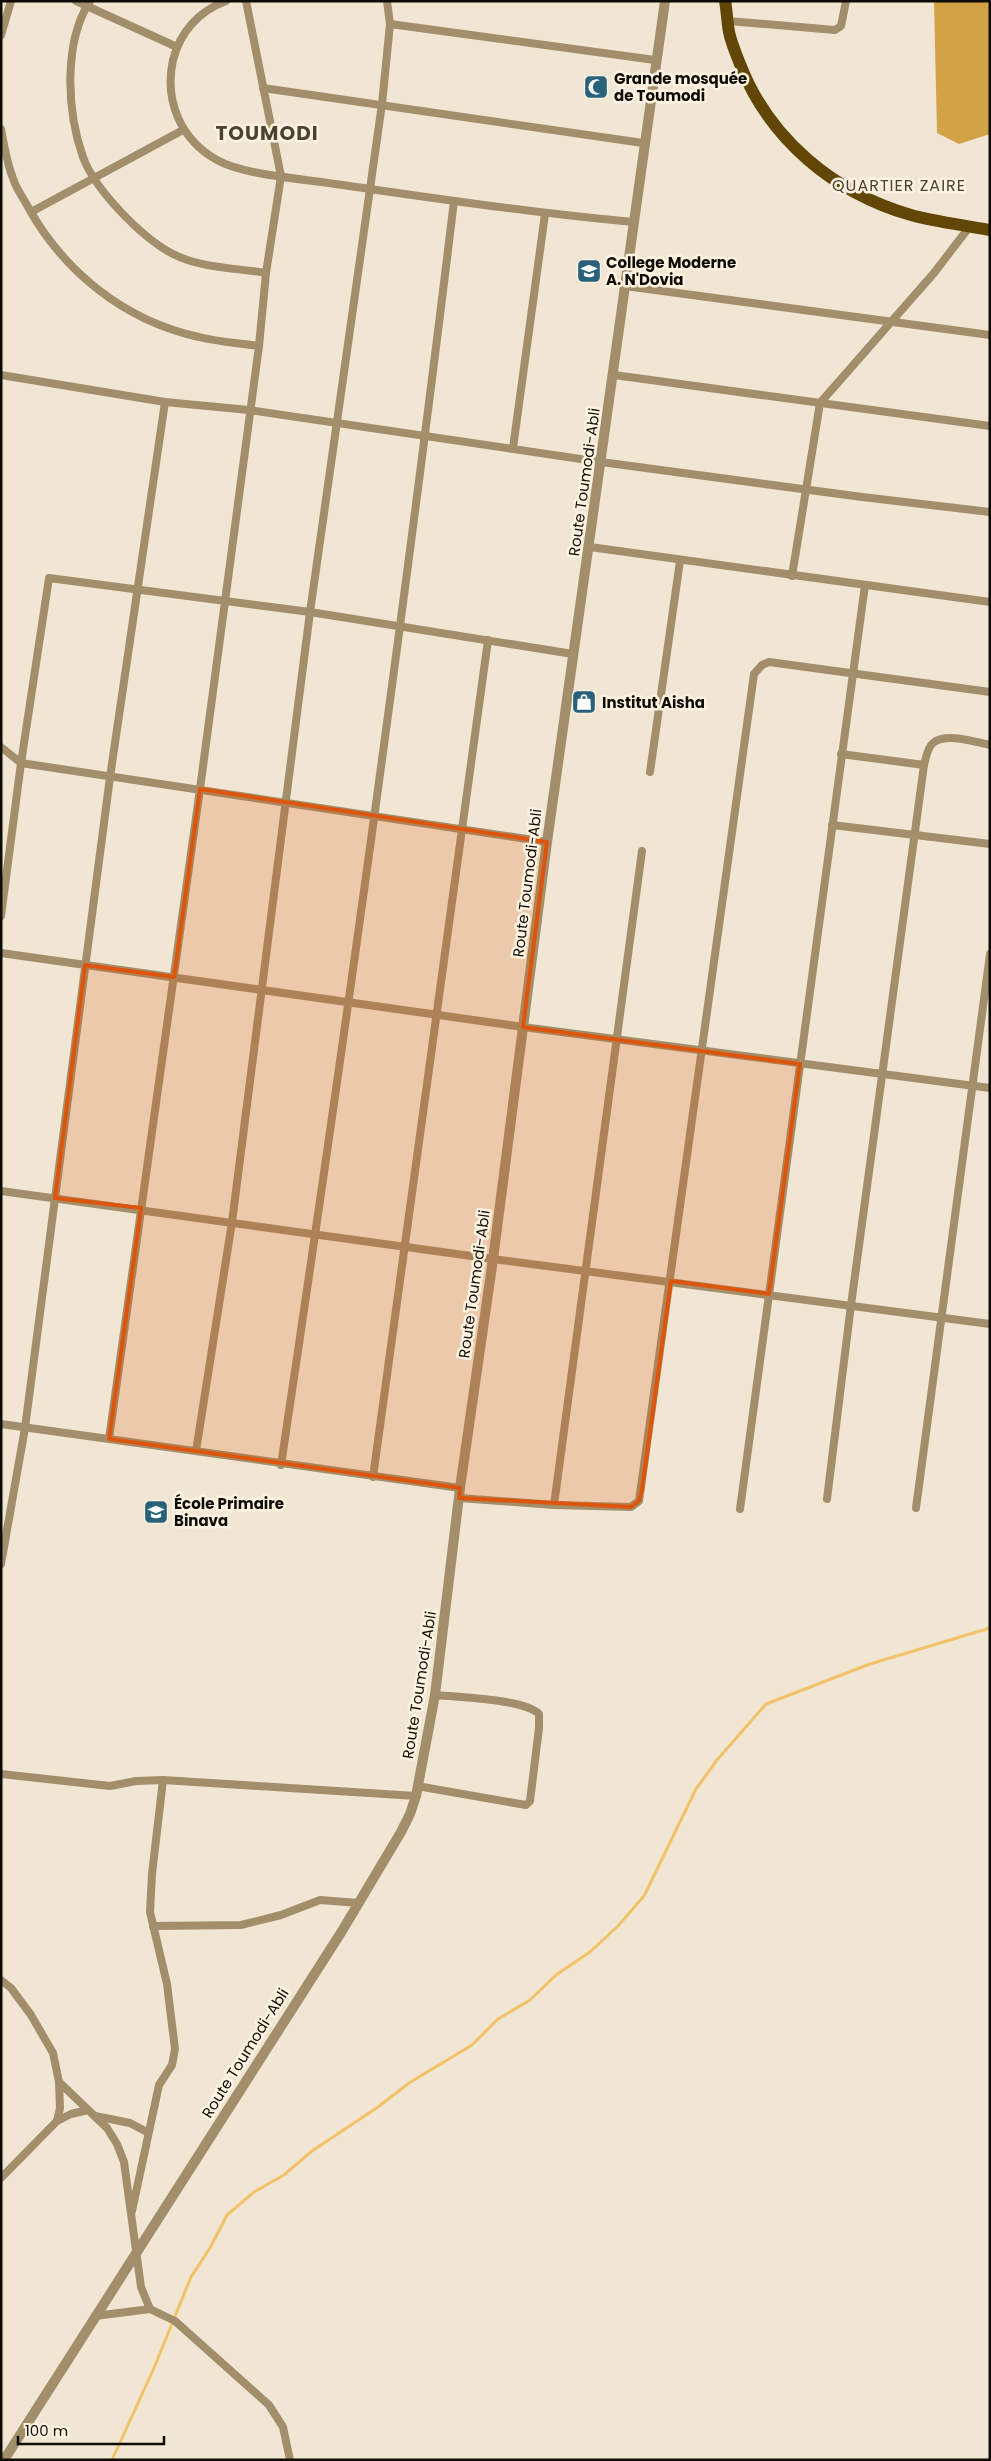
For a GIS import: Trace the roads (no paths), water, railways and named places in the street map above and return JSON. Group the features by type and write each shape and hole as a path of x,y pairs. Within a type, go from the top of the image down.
{"main road":[{"path":"726,1 729,33 738,59 758,102 786,139 816,168 852,191 896,210 928,219 990,230"}],"street":[{"path":"1,35 11,1"},
{"path":"76,1 88,4 177,47"},
{"path":"226,1 211,6 197,17 177,47 171,69 171,96 175,115 183,130 197,146 227,165 281,176 545,214 633,222"},
{"path":"109,1439 200,789 259,346 266,273 281,176 246,1"},
{"path":"196,1452 232,1222 310,612 368,189 382,104 390,24 387,1"},
{"name":"Route Toumodi-Abli","path":"4,2460 359,1903 404,1826 417,1791 435,1695 459,1493 493,1259 547,842 614,375 643,143 664,1"},
{"path":"728,21 836,30 842,26 846,1"},
{"path":"88,4 76,36 70,91 83,158 93,177 128,220 173,254 196,262 266,273"},
{"path":"390,24 655,60"},
{"path":"263,88 643,143"},
{"path":"1,129 14,181 31,212 58,253 112,301 136,315 198,337 259,346"},
{"path":"31,212 183,130"},
{"path":"281,1464 316,1234 374,815 425,436 454,201"},
{"path":"513,448 545,214"},
{"path":"792,576 820,403 889,322 934,273 970,226"},
{"path":"625,286 990,335"},
{"path":"1,375 165,402 249,410 601,462 990,512"},
{"path":"614,375 990,426"},
{"path":"1,1564 25,1428 110,777 165,402"},
{"path":"590,547 680,561 990,602"},
{"path":"650,772 680,561"},
{"path":"1,916 21,763 49,578 310,612 573,654"},
{"path":"740,1509 865,584"},
{"path":"373,1477 488,640"},
{"path":"1,1424 373,1477 459,1493 554,1505 631,1507 639,1501 754,674 762,665 769,662 990,692"},
{"path":"827,1499 851,1305 924,765 930,747 941,739 950,738 990,745"},
{"path":"1,748 21,763 547,842"},
{"path":"841,754 924,765"},
{"path":"832,825 990,844"},
{"path":"554,1505 642,851"},
{"path":"1,953 616,1040 990,1088"},
{"path":"916,1508 990,954"},
{"path":"1,1190 141,1208 493,1259 941,1316 990,1324"},
{"path":"1,1774 110,1786 136,1781 163,1780 417,1791 526,1805 530,1801 540,1728 539,1714 535,1710 504,1702 435,1695"},
{"path":"131,2214 147,2132 159,2085 172,2064 175,2049 167,1984 153,1926 150,1896 163,1780"},
{"path":"153,1926 242,1925 281,1915 320,1900 359,1903"},
{"path":"1,1980 11,1988 36,2023 53,2053 59,2082 60,2108 57,2121"},
{"path":"59,2082 95,2116 117,2144 124,2162 141,2287 150,2309"},
{"path":"1,2178 57,2121 88,2110"},
{"path":"95,2116 130,2123 147,2132"},
{"path":"94,2316 150,2309 175,2321 270,2405 283,2427 290,2460"}],"waterway":[{"path":"112,2460 154,2368 191,2277 210,2248 227,2215 254,2192 284,2175 312,2151 378,2107 409,2083 472,2045 498,2019 530,2000 556,1975 590,1952 618,1926 644,1896 696,1789 717,1760 766,1704 870,1664 990,1628"}],"place":[{"name":"Grande mosquée de Toumodi","path":"596,87"},
{"name":"College Moderne A. N'Dovia","path":"589,271"},
{"name":"Institut Aisha","path":"584,702"},
{"name":"École Primaire Binava","path":"156,1512"}],"district":[{"name":"TOUMODI","path":"267,133"},
{"name":"QUARTIER ZAIRE","path":"899,185"}]}
